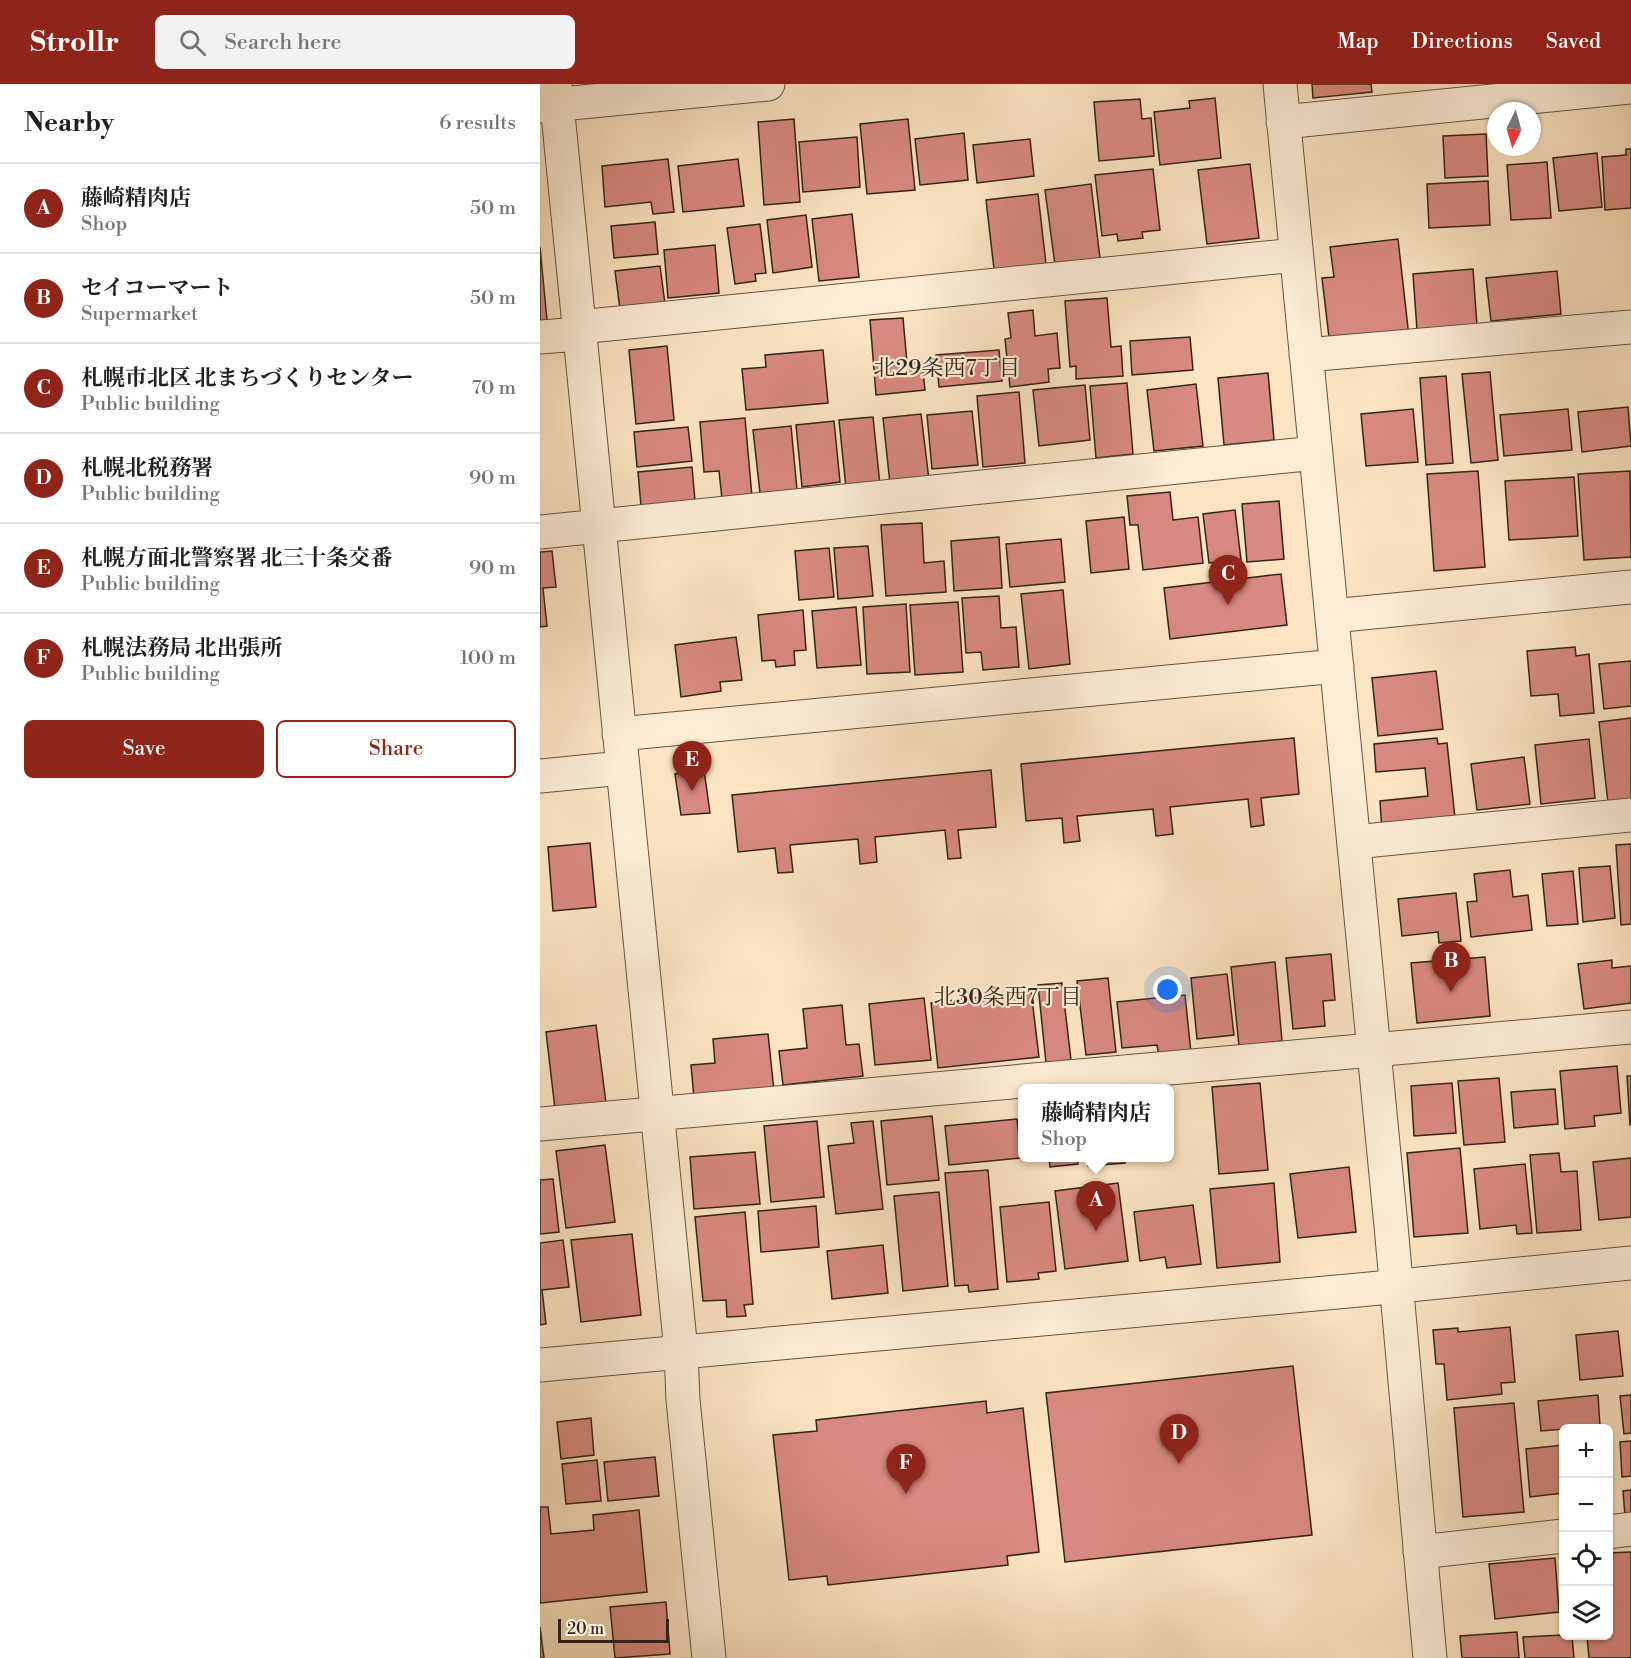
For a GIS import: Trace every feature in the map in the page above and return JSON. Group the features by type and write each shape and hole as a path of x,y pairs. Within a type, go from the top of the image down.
{"street":[{"path":"709,1658 683,1400 681,1351 599,527 579,331 551,98 768,84"},
{"path":"1280,84 1374,1050 1430,1658"},
{"path":"1283,122 1631,87"},
{"path":"540,338 579,331 1296,255"},
{"path":"1306,355 1631,327"},
{"path":"540,532 1316,453"},
{"path":"1332,616 1631,587"},
{"path":"619,734 1337,666"},
{"path":"540,776 622,768"},
{"path":"1354,842 1631,815"},
{"path":"540,1124 1631,1027"},
{"path":"540,1365 1396,1287 1631,1263"},
{"path":"1613,1531 1631,1529"},
{"path":"1420,1552 1559,1536"}],"building":[{"path":"1312,84 1371,84 1372,92 1313,98"},
{"path":"1215,98 1221,158 1160,165 1154,112 1190,108 1189,101"},
{"path":"1140,99 1142,119 1151,118 1154,156 1099,161 1094,102"},
{"path":"794,119 800,202 764,205 758,122"},
{"path":"908,119 915,190 867,194 860,124"},
{"path":"964,133 968,180 920,185 915,139"},
{"path":"1486,134 1488,176 1445,178 1443,136"},
{"path":"857,137 860,187 803,192 799,142"},
{"path":"1030,139 1034,176 977,183 973,145"},
{"path":"1626,149 1631,149 1631,208 1605,210 1602,157 1626,155"},
{"path":"1597,153 1602,207 1559,211 1553,158"},
{"path":"668,159 674,212 653,214 651,202 605,207 602,166"},
{"path":"738,159 744,206 683,212 678,166"},
{"path":"1547,162 1551,218 1511,220 1507,165"},
{"path":"1250,164 1259,238 1207,244 1198,170"},
{"path":"1153,169 1160,230 1142,232 1143,238 1118,241 1117,234 1102,236 1095,175"},
{"path":"1488,181 1490,225 1429,228 1427,184"},
{"path":"1091,184 1100,258 1055,265 1045,190"},
{"path":"1038,194 1046,264 994,269 986,200"},
{"path":"852,214 859,277 819,281 812,219"},
{"path":"806,215 812,267 773,273 767,220"},
{"path":"655,222 658,254 614,258 611,226"},
{"path":"760,224 766,273 755,274 756,281 735,284 727,228"},
{"path":"1398,239 1409,337 1330,346 1322,278 1334,277 1330,247"},
{"path":"715,245 719,293 668,298 664,250"},
{"path":"540,247 547,320 540,321"},
{"path":"660,266 665,304 620,309 615,271"},
{"path":"1473,269 1477,326 1417,330 1413,274"},
{"path":"1557,271 1561,314 1491,321 1486,278"},
{"path":"1107,298 1111,347 1121,346 1123,376 1076,379 1076,366 1070,367 1065,301"},
{"path":"1033,310 1035,336 1057,333 1060,368 1048,369 1049,382 1010,387 1005,339 1011,338 1008,313"},
{"path":"903,318 907,363 922,362 925,390 876,395 870,320"},
{"path":"1190,337 1193,370 1132,375 1130,341"},
{"path":"667,346 674,420 636,424 629,350"},
{"path":"823,350 828,403 746,410 742,369 766,367 765,355"},
{"path":"999,350 1002,381 939,387 936,355"},
{"path":"1490,372 1498,460 1471,463 1462,374"},
{"path":"1268,373 1274,440 1224,445 1218,378"},
{"path":"1446,376 1453,463 1426,465 1420,378"},
{"path":"1127,383 1133,454 1096,458 1090,386"},
{"path":"1196,384 1203,446 1154,451 1147,390"},
{"path":"1085,385 1090,440 1039,446 1033,390"},
{"path":"1019,392 1025,463 983,467 977,396"},
{"path":"1628,407 1631,446 1582,452 1578,412"},
{"path":"1413,409 1418,462 1366,466 1361,414"},
{"path":"1568,409 1572,450 1504,456 1500,415"},
{"path":"972,411 978,465 932,469 927,415"},
{"path":"921,414 929,480 890,484 883,418"},
{"path":"873,417 880,485 846,488 839,420"},
{"path":"745,418 752,497 722,499 719,471 704,472 700,422"},
{"path":"834,421 840,482 802,487 796,425"},
{"path":"791,426 797,490 760,493 753,430"},
{"path":"688,427 692,461 637,467 634,432"},
{"path":"692,467 695,501 641,506 638,472"},
{"path":"1478,471 1485,567 1434,571 1427,474"},
{"path":"1630,471 1631,557 1584,560 1578,474"},
{"path":"1574,477 1578,536 1509,540 1505,481"},
{"path":"1170,492 1173,520 1198,517 1203,563 1143,570 1138,525 1130,525 1127,496"},
{"path":"1279,501 1284,559 1247,562 1242,504"},
{"path":"1235,510 1241,560 1209,563 1203,514"},
{"path":"1124,517 1129,569 1091,573 1086,521"},
{"path":"922,523 924,563 944,561 946,592 886,596 881,525"},
{"path":"999,537 1002,588 954,591 951,541"},
{"path":"1061,539 1065,582 1010,587 1006,544"},
{"path":"868,546 873,596 838,599 834,548"},
{"path":"829,548 834,597 799,600 795,551"},
{"path":"552,551 556,587 543,588 547,626 540,627 540,552"},
{"path":"1281,574 1287,625 1170,639 1164,588"},
{"path":"1063,590 1070,664 1029,669 1021,594"},
{"path":"999,596 1001,628 1016,627 1019,667 983,670 981,652 966,653 962,598"},
{"path":"958,602 963,672 915,675 910,605"},
{"path":"906,604 910,672 867,674 863,607"},
{"path":"856,607 861,665 817,668 812,611"},
{"path":"803,610 806,650 794,651 795,665 776,667 775,660 762,661 758,615"},
{"path":"736,637 742,680 720,682 721,691 681,697 675,645"},
{"path":"1575,647 1576,656 1589,654 1594,713 1560,716 1558,694 1531,696 1527,651"},
{"path":"1631,661 1631,706 1604,709 1599,664"},
{"path":"1436,671 1443,729 1378,736 1372,678"},
{"path":"1631,718 1631,801 1608,803 1599,722"},
{"path":"1294,738 1299,794 1261,798 1264,825 1251,827 1248,799 1170,807 1173,834 1156,836 1153,809 1077,816 1080,841 1064,843 1062,818 1026,821 1021,764"},
{"path":"1437,738 1438,744 1447,743 1455,818 1382,832 1380,801 1428,796 1425,768 1376,772 1374,744"},
{"path":"1589,739 1595,798 1541,804 1535,745"},
{"path":"1524,757 1530,804 1477,810 1471,764"},
{"path":"704,770 710,813 681,815 675,774"},
{"path":"991,770 996,827 958,830 961,858 948,859 945,830 875,837 877,862 860,864 858,839 790,845 793,872 778,873 775,848 738,852 732,795"},
{"path":"590,843 596,907 553,911 548,847"},
{"path":"1631,844 1631,924 1621,925 1616,845"},
{"path":"1610,866 1615,918 1583,922 1579,868"},
{"path":"1510,870 1513,897 1528,895 1532,930 1471,937 1467,902 1477,901 1474,874"},
{"path":"1573,871 1578,924 1547,926 1542,874"},
{"path":"1456,893 1461,941 1439,943 1438,932 1402,936 1398,899"},
{"path":"1331,954 1335,1000 1323,1001 1325,1026 1293,1029 1286,958"},
{"path":"1485,957 1490,1016 1417,1023 1411,963"},
{"path":"1612,960 1612,968 1631,966 1631,1003 1584,1009 1578,964"},
{"path":"1275,962 1282,1041 1239,1046 1231,967"},
{"path":"1227,974 1234,1035 1197,1039 1191,978"},
{"path":"1108,978 1116,1052 1086,1055 1077,981"},
{"path":"1062,983 1071,1060 1046,1063 1038,985"},
{"path":"1031,991 1039,1057 938,1068 931,1003"},
{"path":"1185,995 1191,1053 1159,1056 1157,1045 1122,1048 1117,1002"},
{"path":"924,998 931,1060 875,1065 869,1004"},
{"path":"842,1005 846,1045 859,1044 863,1076 783,1085 779,1051 807,1048 803,1009"},
{"path":"596,1025 606,1103 555,1109 546,1032"},
{"path":"768,1034 774,1091 694,1098 691,1065 715,1063 713,1039"},
{"path":"1617,1066 1621,1113 1594,1116 1595,1126 1565,1129 1560,1071"},
{"path":"1627,1076 1631,1076 1631,1125 1630,1125"},
{"path":"1499,1078 1505,1142 1464,1145 1458,1081"},
{"path":"1260,1083 1268,1170 1219,1174 1212,1087"},
{"path":"1452,1083 1456,1133 1414,1136 1411,1086"},
{"path":"1555,1089 1558,1124 1514,1128 1511,1092"},
{"path":"932,1116 939,1180 887,1185 881,1121"},
{"path":"1017,1119 1018,1158 949,1165 945,1126"},
{"path":"817,1121 824,1197 771,1202 764,1126"},
{"path":"873,1121 883,1209 836,1214 828,1146 854,1143 851,1123"},
{"path":"605,1145 615,1222 566,1228 556,1151"},
{"path":"1460,1148 1468,1233 1414,1237 1407,1153"},
{"path":"755,1152 760,1204 694,1209 690,1157"},
{"path":"1559,1153 1561,1172 1577,1171 1581,1230 1537,1233 1530,1155"},
{"path":"1631,1158 1631,1217 1599,1220 1593,1162"},
{"path":"1049,1162 1078,1162 1078,1164 1050,1167"},
{"path":"1088,1162 1125,1162 1125,1163 1088,1166"},
{"path":"1525,1164 1532,1233 1517,1234 1516,1225 1480,1229 1474,1169"},
{"path":"1349,1167 1356,1232 1298,1238 1290,1174"},
{"path":"988,1170 998,1289 969,1292 968,1285 955,1286 945,1173"},
{"path":"553,1179 559,1232 540,1234 540,1180"},
{"path":"1118,1183 1128,1261 1065,1269 1055,1191"},
{"path":"1274,1183 1280,1262 1217,1268 1210,1189"},
{"path":"939,1192 948,1286 903,1291 894,1196"},
{"path":"1049,1202 1056,1271 1038,1273 1039,1279 1007,1282 1000,1207"},
{"path":"1193,1205 1201,1264 1167,1268 1165,1257 1140,1261 1134,1212"},
{"path":"816,1206 819,1247 761,1252 758,1211"},
{"path":"745,1212 753,1304 744,1305 746,1316 727,1317 726,1300 703,1301 695,1217"},
{"path":"632,1234 641,1315 581,1322 571,1240"},
{"path":"563,1240 569,1287 542,1290 546,1324 540,1325 540,1243"},
{"path":"883,1245 888,1293 832,1299 827,1251"},
{"path":"1510,1327 1515,1382 1501,1383 1502,1394 1447,1400 1444,1364 1436,1364 1433,1330 1458,1328 1458,1332"},
{"path":"1618,1331 1623,1376 1580,1380 1576,1335"},
{"path":"1293,1366 1312,1535 1065,1562 1046,1393"},
{"path":"1598,1395 1600,1424 1559,1424 1559,1429 1541,1431 1538,1401"},
{"path":"1631,1395 1631,1433 1624,1434 1620,1396"},
{"path":"986,1401 987,1413 1023,1408 1039,1552 1007,1556 1008,1565 828,1585 827,1576 789,1580 773,1435 817,1431 816,1420"},
{"path":"1514,1403 1524,1512 1463,1517 1454,1408"},
{"path":"591,1418 594,1455 561,1459 557,1422"},
{"path":"1631,1441 1631,1476 1622,1477 1620,1442"},
{"path":"1559,1445 1559,1493 1530,1497 1526,1449"},
{"path":"655,1457 659,1496 608,1501 604,1462"},
{"path":"597,1460 601,1501 566,1504 562,1464"},
{"path":"1631,1490 1631,1516 1625,1516 1623,1491"},
{"path":"540,1507 548,1507 551,1534 594,1530 593,1515 639,1510 647,1592 540,1603"},
{"path":"1631,1552 1631,1658 1589,1658 1587,1640 1613,1640 1613,1553"},
{"path":"1555,1558 1559,1612 1495,1619 1489,1564"},
{"path":"666,1602 670,1654 615,1658 610,1607"},
{"path":"540,1627 544,1658 540,1658"},
{"path":"1517,1632 1519,1658 1462,1658 1460,1636"},
{"path":"1559,1635 1559,1640 1572,1640 1574,1658 1525,1658 1523,1637"}],"place":[{"name":"札幌市北区 北まちづくりセンター","path":"1228,605"},
{"name":"札幌方面北警察署 北三十条交番","path":"692,791"},
{"name":"セイコーマート","path":"1451,992"},
{"name":"藤崎精肉店","path":"1096,1231"},
{"name":"札幌北税務署","path":"1179,1464"},
{"name":"札幌法務局 北出張所","path":"906,1494"}],"district":[{"name":"北29条西7丁目","path":"947,368"},
{"name":"北30条西7丁目","path":"1008,997"}]}
